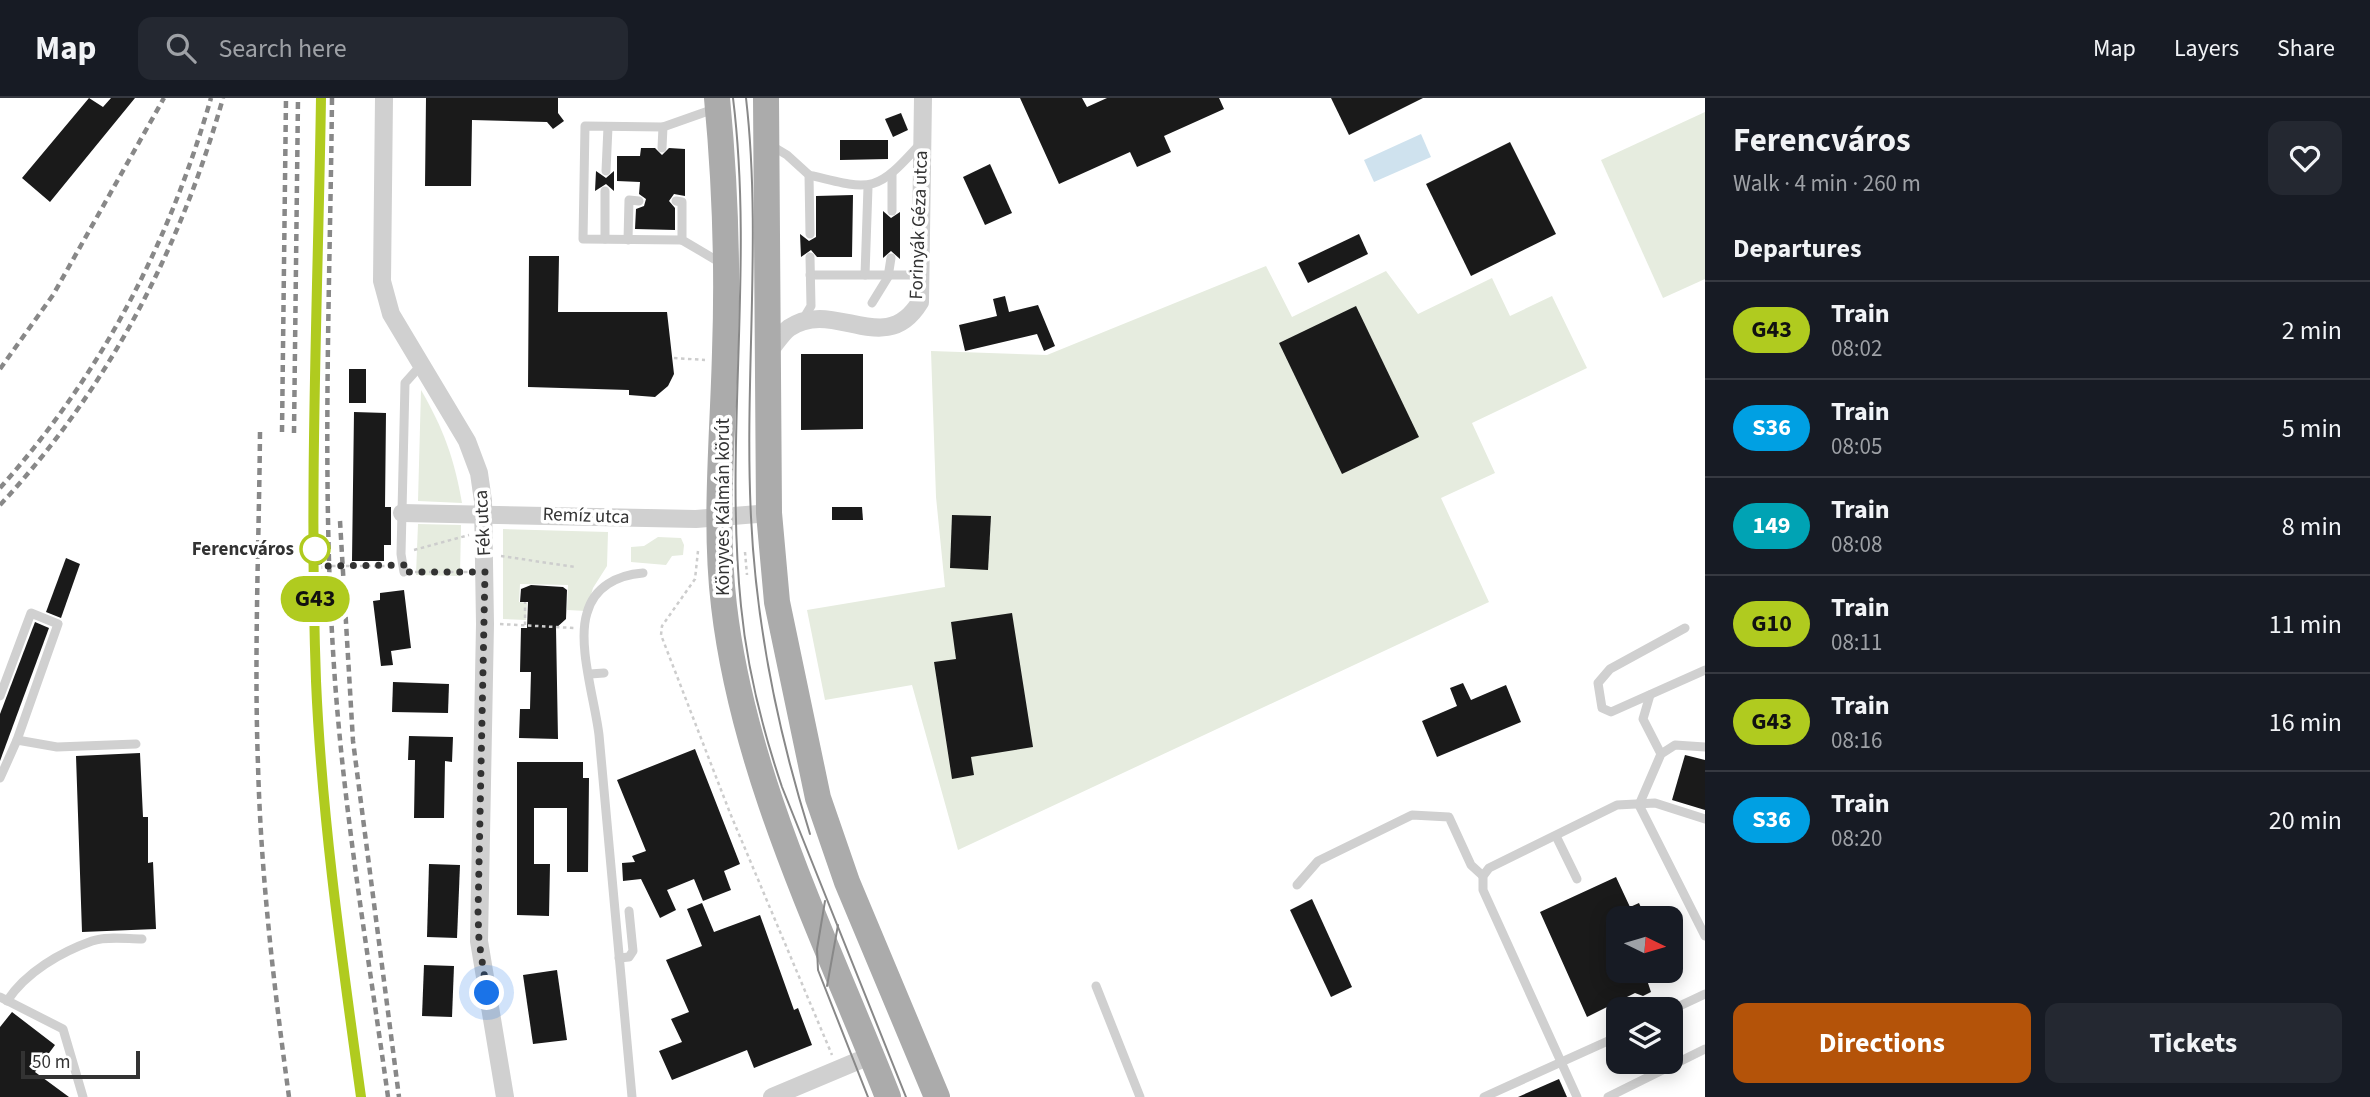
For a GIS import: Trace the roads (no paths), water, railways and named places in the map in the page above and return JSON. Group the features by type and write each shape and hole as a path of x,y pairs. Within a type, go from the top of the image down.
{"main road":[{"name":"Könyves Kálmán körút","path":"766,98 769,513 745,552 724,607 746,723 772,808 888,1097"},
{"name":"Könyves Kálmán körút","path":"717,103 724,186 726,265 720,518 745,552 784,644 818,798 848,882 937,1097"}],"street":[{"name":"Fék utca","path":"384,98 382,281 391,314 467,441 479,473 484,513 485,624 479,941 505,1097"},
{"name":"Forinyák Géza utca","path":"801,322 817,319 883,329 901,325 920,302 923,98"},
{"path":"768,354 787,329 801,322"},
{"name":"Remíz utca","path":"402,513 720,518 769,513"},
{"path":"772,1097 872,1055"}],"lane":[{"path":"717,103 663,127 585,126 583,239 682,240 726,265"},
{"path":"606,171 608,127"},
{"path":"662,148 663,127"},
{"path":"767,143 787,155 809,175 868,187 892,174 922,141"},
{"path":"892,174 892,212"},
{"path":"809,175 810,234"},
{"path":"865,275 868,187"},
{"path":"605,239 606,191"},
{"path":"628,240 629,200 639,201"},
{"path":"676,201 682,202 682,240"},
{"path":"801,322 811,306 810,257"},
{"path":"872,303 888,277 891,258"},
{"path":"810,275 920,275"},
{"path":"404,569 401,554 405,383 422,364"},
{"path":"632,1097 584,629 591,602 599,591 620,577 643,573"},
{"path":"0,696 31,612 58,624 17,740 0,778"},
{"path":"1685,628 1611,669 1598,683 1602,708 1611,712 1705,670"},
{"path":"590,674 604,673"},
{"path":"1650,695 1643,719 1661,754"},
{"path":"17,740 57,747 136,744"},
{"path":"1639,805 1661,754 1675,745 1705,747"},
{"path":"1577,1097 1483,890 1483,876 1489,868 1617,804 1666,805 1705,819"},
{"path":"1639,805 1705,936"},
{"path":"1297,885 1318,861 1412,815 1449,817 1471,865 1483,876"},
{"path":"1556,836 1577,879"},
{"path":"619,958 629,957 633,951 629,911"},
{"path":"83,1097 63,1029 4,999 42,966 94,940 142,939"},
{"path":"1096,986 1140,1097"},
{"path":"1683,1004 1705,994"},
{"path":"1484,1097 1606,1042"},
{"path":"1608,1097 1705,1049"}],"water":[{"path":"1421,134 1431,157 1374,182 1364,160"}],"tram line":[{"path":"733,98 741,225 737,543 747,652 762,720 782,787 906,1097"},
{"path":"746,98 753,202 749,465 754,557 770,677 810,834"},
{"path":"825,901 817,949 818,970 868,1097"},
{"path":"827,986 838,925"}],"railway":[{"path":"0,369 53,295 164,98"},
{"path":"0,488 70,400 128,305 175,205 211,98"},
{"path":"0,505 74,414 136,315 185,209 223,98"},
{"path":"282,432 286,98"},
{"path":"294,433 298,98"},
{"path":"321,98 316,685 331,873 361,1097"},
{"path":"332,98 327,462 335,681 358,889 388,1097"},
{"path":"260,432 256,682 260,807 269,932 289,1097"},
{"path":"340,521 353,741 399,1097"}],"train":[{"name":"G43","path":"321,98 315,540 316,684 331,873 361,1097"}],"place":[{"name":"Ferencváros","path":"315,549"}]}
